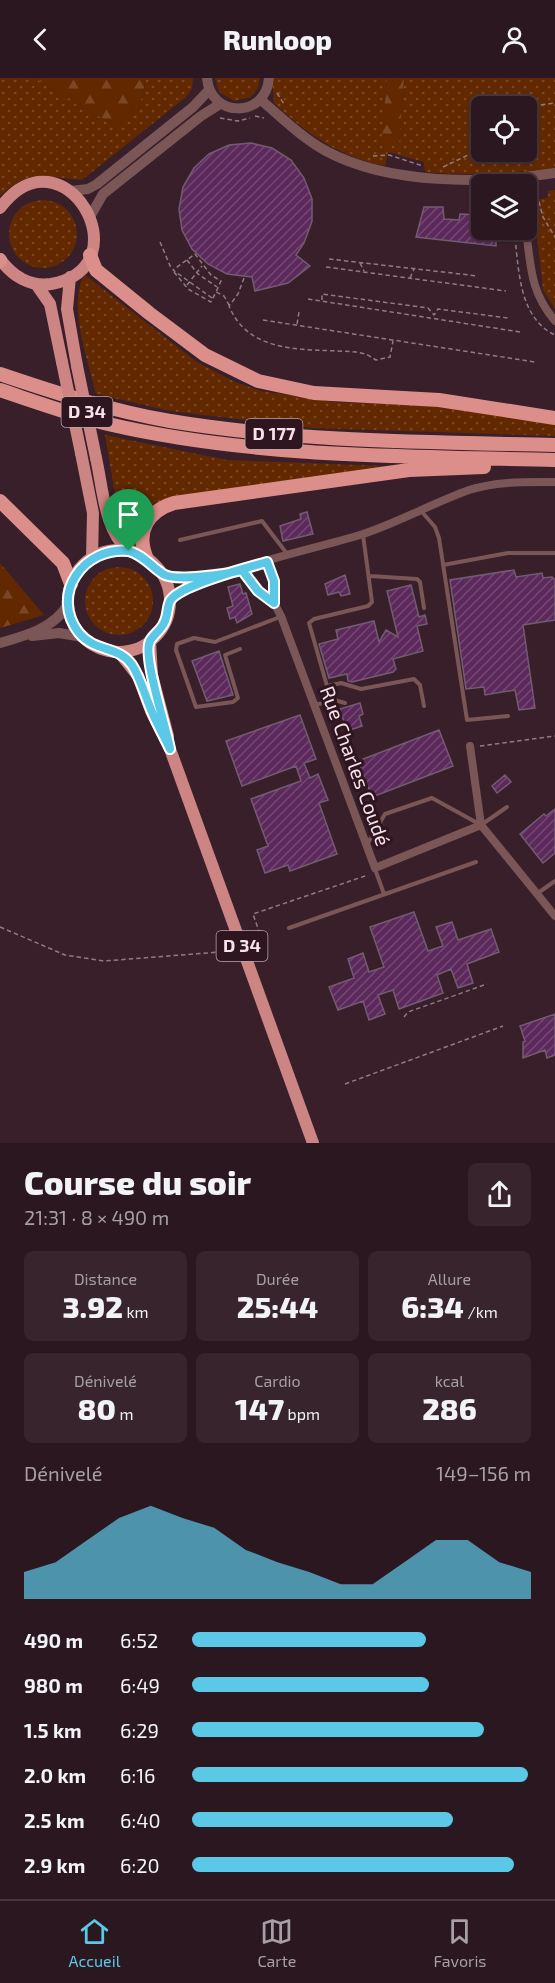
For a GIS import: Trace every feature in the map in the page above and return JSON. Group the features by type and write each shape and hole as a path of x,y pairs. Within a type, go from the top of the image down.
{"highway":[{"path":"90,255 91,261 102,276 149,314 205,355 258,381 314,393 439,400 555,418"},
{"name":"D 177","path":"0,374 105,407 229,430 318,438 555,445"},
{"name":"D 177","path":"0,390 107,424 228,445 318,453 555,460"},
{"path":"147,559 142,538 147,521 153,513 174,503 435,468 555,469"},
{"path":"0,501 63,564 71,584"}],"main road":[{"path":"0,208 14,193 32,184 53,184 71,191 86,206 91,215 94,235 90,255 70,277 48,284 36,284 15,276 0,260"},
{"name":"D 34","path":"70,277 67,309 96,458 111,524 116,537 129,551"},
{"name":"D 34","path":"36,284 50,304 81,453 93,513 92,558"},
{"path":"110,551 129,551 147,559 162,574 168,587 170,602 164,624 150,641 133,650 120,652 96,646 83,637 71,619 68,604 71,584 77,572 92,558 110,551"},
{"name":"D 34","path":"150,641 152,675 170,749"},
{"name":"D 34","path":"120,652 138,676 170,749 313,1143"}],"street":[{"path":"207,78 209,90 220,104 238,110 250,107 261,100 268,87 269,78"},
{"path":"71,191 88,189 97,184 193,107 209,90"},
{"path":"261,100 302,135 324,150 347,161 370,169 440,173 471,178"},
{"path":"91,215 103,194 201,116 220,104"},
{"path":"537,177 555,173"},
{"path":"527,240 534,286 541,304 555,321"},
{"path":"170,602 183,590 218,576 363,534 422,512 469,490 511,482 555,482"},
{"name":"Rue Charles Coudé","path":"267,562 274,581 274,603"},
{"name":"Rue Charles Coudé","path":"242,570 258,591 274,603 281,616 375,868 481,825"},
{"path":"162,574 182,577 218,576"},
{"path":"0,643 48,625 61,616 68,604"},
{"path":"14,639 59,633 83,637"},
{"path":"472,746 481,825 555,915"}],"lane":[{"path":"422,512 435,527 467,720 508,716"},
{"path":"180,540 262,520 288,555"},
{"path":"363,534 372,602 368,606 315,619 309,623 327,686 341,682 361,689 414,679 420,685 424,706"},
{"path":"443,565 508,553 555,553"},
{"path":"370,576 417,579 420,582 424,608"},
{"path":"240,649 225,655 238,698 234,702 196,707 176,650 177,644 194,638 215,642 261,626 281,616"},
{"path":"315,705 334,700 345,703"},
{"path":"367,843 385,814 432,798 481,825 507,807"},
{"path":"289,928 476,862"},
{"path":"375,868 384,894"},
{"path":"537,894 555,881"}],"path":[{"path":"277,92 289,113"},
{"path":"537,105 555,103"},
{"path":"372,156 389,155 440,173 471,151"},
{"path":"537,195 543,218 555,237"},
{"path":"160,242 172,270 186,286 211,302 221,281 195,254 172,270"},
{"path":"329,259 478,276"},
{"path":"187,260 196,272 217,288"},
{"path":"335,268 336,260"},
{"path":"360,263 364,272"},
{"path":"186,286 204,264"},
{"path":"326,267 506,291"},
{"path":"410,279 414,269"},
{"path":"172,270 212,298"},
{"path":"229,306 238,294 244,278"},
{"path":"216,292 224,296 242,328 276,347 356,352 366,354 376,360 390,357 393,340"},
{"path":"321,301 322,294 349,297 428,308 434,315"},
{"path":"349,297 352,306"},
{"path":"308,299 520,332"},
{"path":"432,319 438,309 508,318"},
{"path":"297,325 299,312"},
{"path":"263,320 535,362"},
{"path":"472,746 555,736"},
{"path":"262,940 253,914 365,877"},
{"path":"0,927 65,955 104,961 226,953"},
{"path":"404,1017 408,1012 487,984"},
{"path":"345,1084 503,1026"}],"green space":[{"path":"0,78 35,78 117,127 142,98 146,78 193,78 192,89 186,97 82,180 38,176 20,181 0,196"},
{"path":"35,78 146,78 142,98 117,127"},
{"path":"215,78 260,78 258,88 251,97 234,101 219,92"},
{"path":"272,78 387,78 385,101 399,143 404,78 555,78 555,169 490,174 425,172 424,162 388,152 385,166 353,157 325,143 299,125 274,103"},
{"path":"387,78 404,78 399,144 382,141"},
{"path":"555,190 555,309 543,290 537,236 537,199 548,198 548,191"},
{"path":"43,200 56,203 67,210 74,221 77,234 74,247 67,258 56,265 43,268 30,265 19,258 12,247 9,234 12,221 19,210 30,203"},
{"path":"85,275 197,362 235,382 261,391 335,402 438,406 555,423 555,436 312,428 170,411 96,394 78,316 80,286"},
{"path":"105,435 227,460 412,467 163,500 148,511 138,551 124,539 121,530"},
{"path":"0,563 44,615 0,628"},
{"path":"126,567 138,573 147,582 153,594 151,614 143,625 126,635 112,635 95,625 87,614 85,594 95,577 106,569"}],"building":[{"path":"251,143 272,148 291,160 304,178 312,199 312,221 304,243 296,255 310,266 288,283 255,291 252,277 227,274 208,264 192,249 182,230 179,209 183,187 194,168 209,154 229,145"},
{"path":"424,207 443,207 444,219 459,220 460,214 471,214 471,240 496,240 496,246 416,237"},
{"path":"307,512 313,534 283,541 280,526 301,519 300,514"},
{"path":"514,570 516,577 542,573 543,578 552,577 555,580 555,620 523,625 535,708 519,710 515,690 485,695 484,687 466,689 450,580"},
{"path":"345,575 350,594 341,596 339,592 328,595 325,584"},
{"path":"240,584 243,594 246,593 252,614 237,623 235,617 230,619 227,608 233,606 228,587"},
{"path":"411,585 419,617 425,615 427,624 417,626 423,651 393,659 396,669 393,672 352,682 348,681 347,674 329,678 319,644 338,639 336,630 374,621 379,642 386,630 398,637 387,591"},
{"path":"219,651 233,695 207,701 192,661"},
{"path":"360,703 363,714 359,716 362,726 347,731 340,709"},
{"path":"300,715 316,759 304,763 310,778 318,774 328,800 319,803 337,854 290,871 288,865 265,873 257,850 268,846 251,799 301,781 296,766 242,786 226,741"},
{"path":"439,730 453,766 372,797 358,761"},
{"path":"505,775 511,782 497,793 492,786"},
{"path":"555,809 555,853 543,863 520,834 544,814 546,816"},
{"path":"414,912 428,951 443,946 436,927 452,922 458,940 491,929 499,952 467,964 473,983 458,988 451,969 437,975 443,993 399,1009 393,990 378,995 385,1014 369,1020 363,1001 338,1010 329,987 354,978 348,959 363,953 369,972 384,967 370,927"},
{"path":"555,1014 555,1055 547,1058 545,1050 523,1058 523,1042 525,1041 520,1026"}],"route":[{"path":"129,551 119,550 100,554 81,567 69,591 69,612 74,626 83,637 104,650 120,652 132,665 170,749 150,658 150,641 164,624 170,602 183,590 218,576 267,562 274,581 276,594 274,603 258,591 242,570 218,576 168,576 162,574 141,555 129,551"}]}
